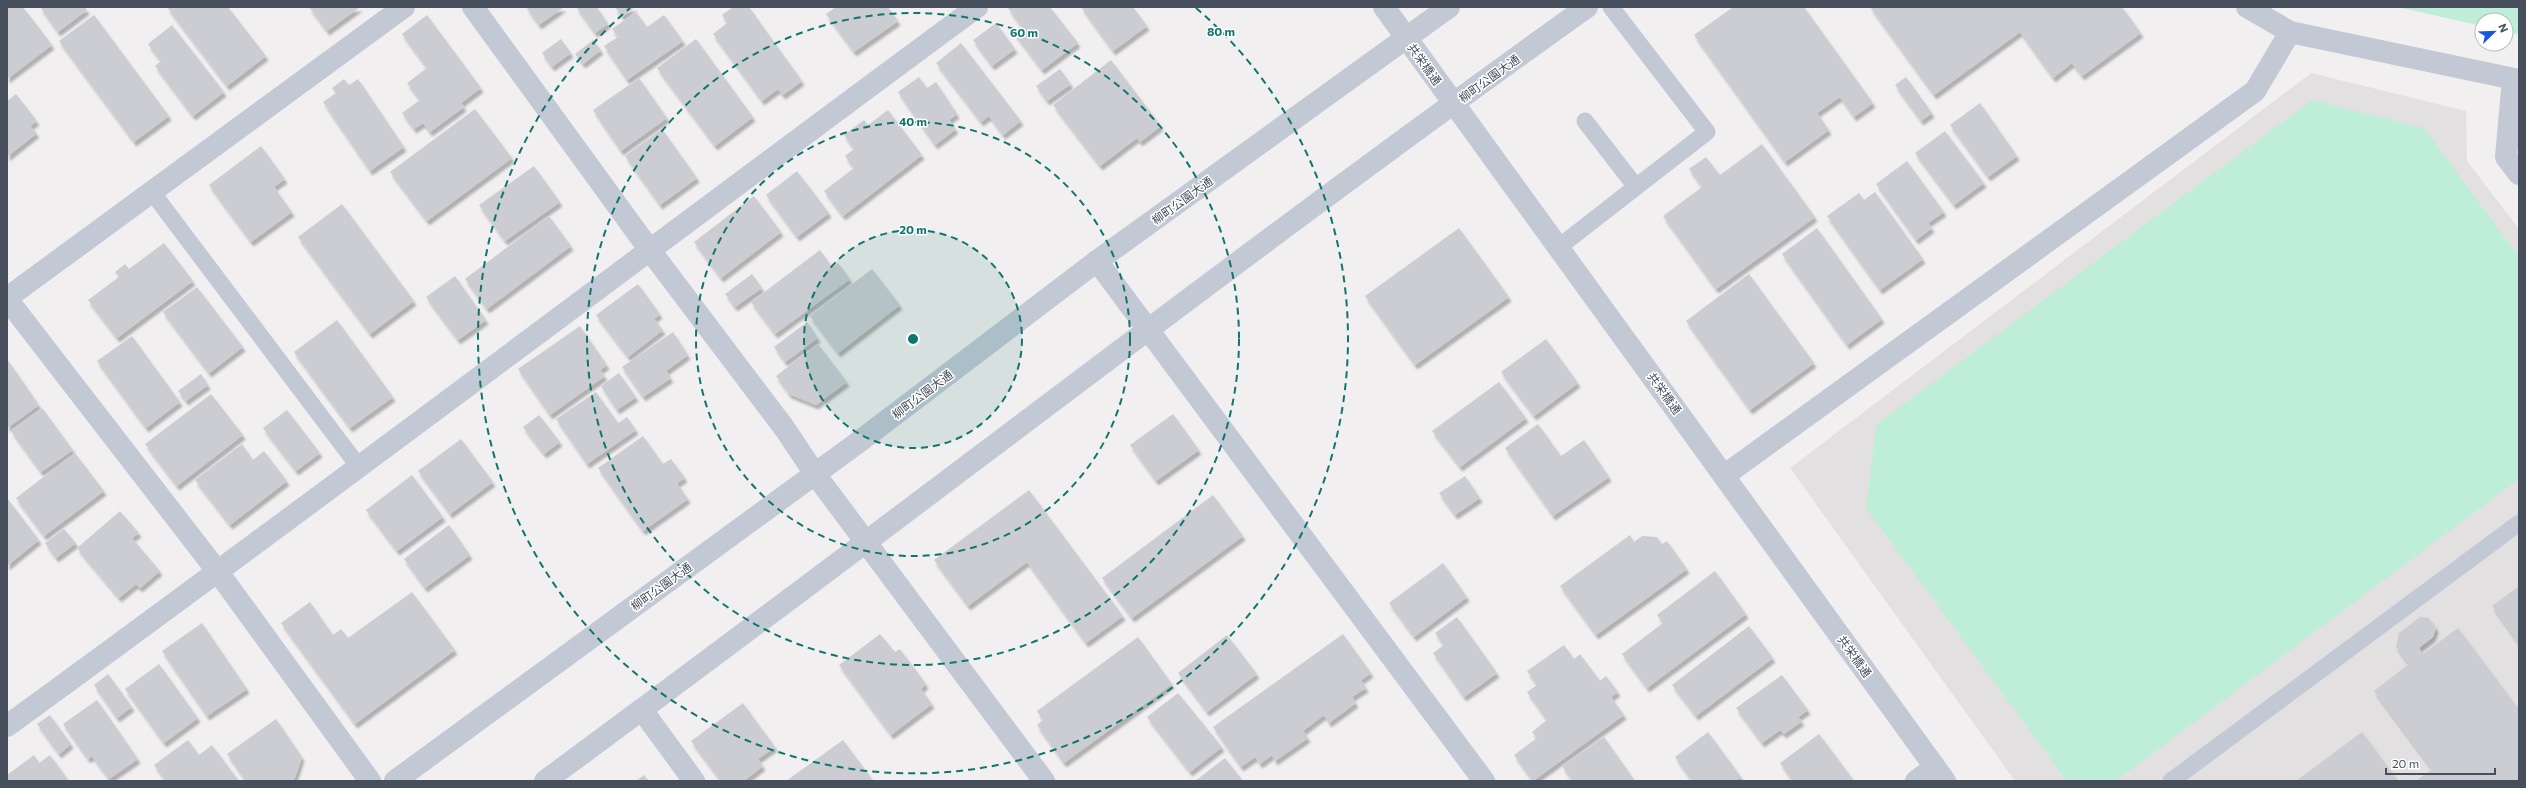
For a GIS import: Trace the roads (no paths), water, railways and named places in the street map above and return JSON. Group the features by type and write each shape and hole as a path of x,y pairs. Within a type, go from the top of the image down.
{"street":[{"path":"370,781 218,572 7,299 404,7"},
{"path":"473,7 649,249 785,429 815,474 1044,781"},
{"path":"7,726 218,572 649,249 977,7"},
{"name":"共栄橋通","path":"1384,7 1725,475 1940,774"},
{"name":"柳町公園大通","path":"395,781 815,474 1097,261 1449,7"},
{"name":"柳町公園大通","path":"545,781 642,710 1148,329 1454,103 1587,7"},
{"path":"2247,7 2290,32 2516,79 2506,157 2519,174"},
{"path":"1725,475 2255,91 2290,32"},
{"path":"1097,261 1484,781"},
{"path":"642,710 694,781"},
{"path":"1916,781 1940,774"}],"lane":[{"path":"1559,247 1707,132 1611,7"},
{"path":"1585,121 1636,188"},
{"path":"152,192 359,467"},
{"path":"2171,781 2519,523"}]}
